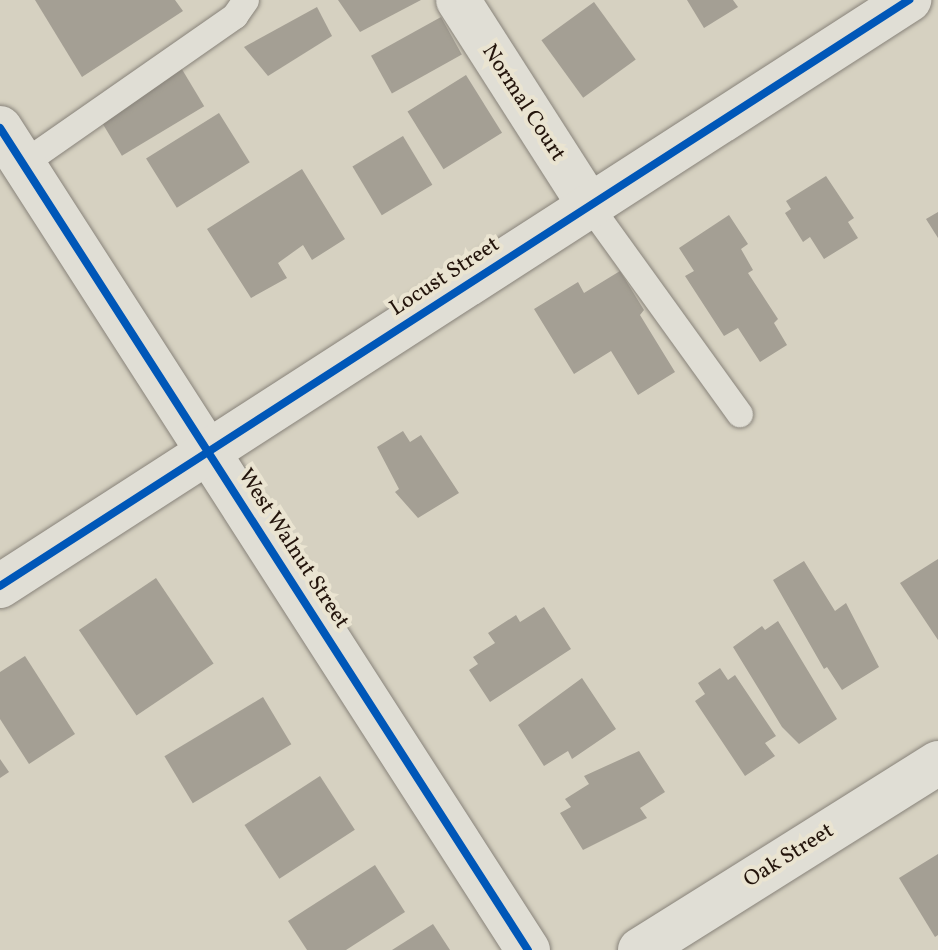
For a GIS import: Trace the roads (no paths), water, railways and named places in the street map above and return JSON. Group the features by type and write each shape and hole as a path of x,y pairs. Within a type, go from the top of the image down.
{"street":[{"name":"Normal Court","path":"458,0 589,205"},
{"name":"Locust Street","path":"0,586 909,0"},
{"name":"West Walnut Street","path":"12,146 528,950"},
{"name":"Oak Street","path":"640,950 938,763"}],"lane":[{"path":"12,146 235,16 246,0"},
{"path":"589,205 740,414"}]}
